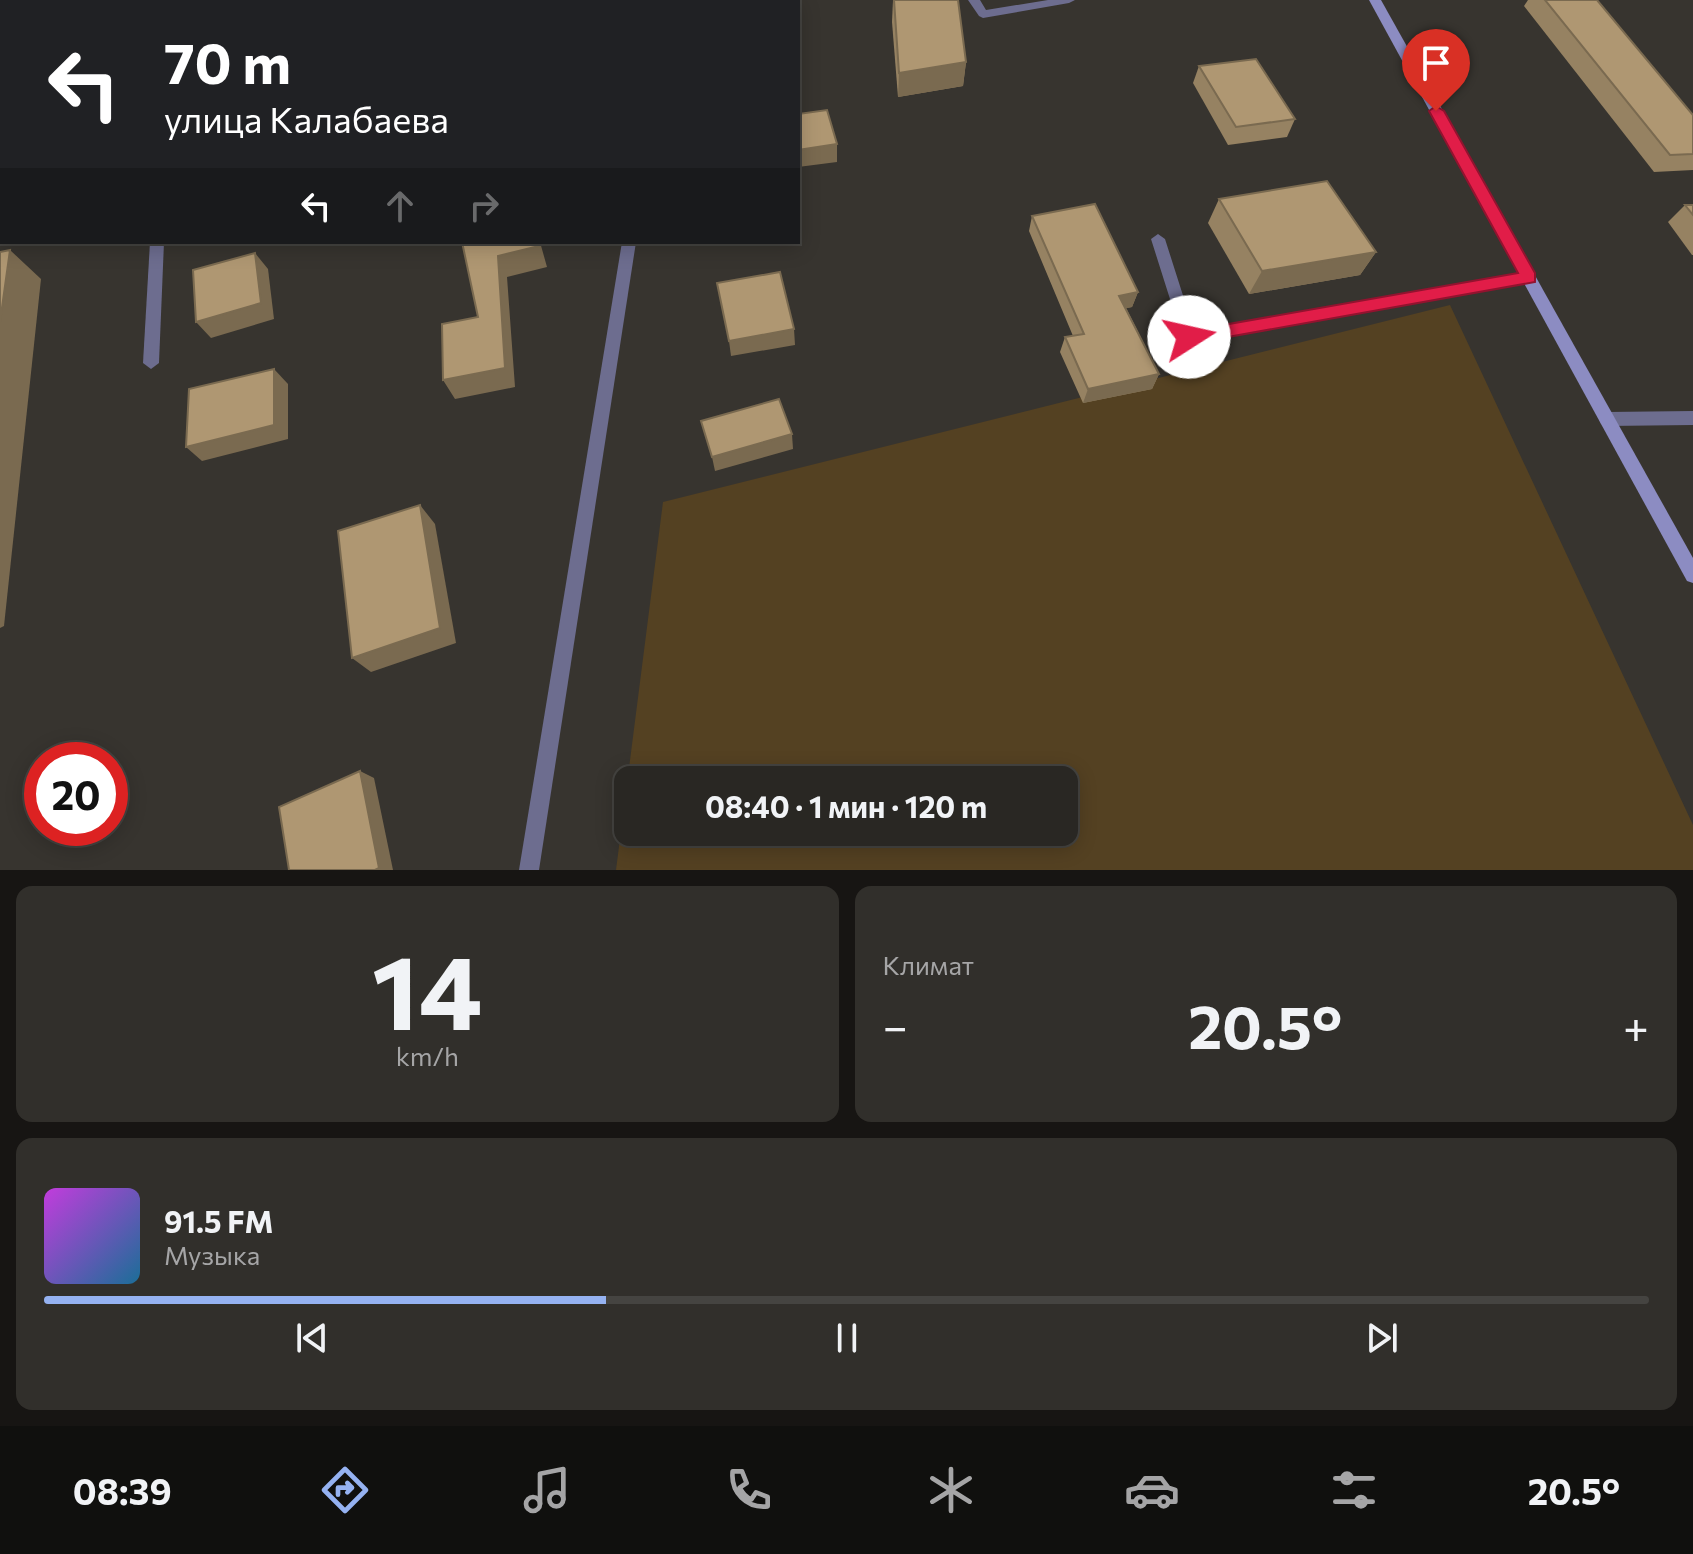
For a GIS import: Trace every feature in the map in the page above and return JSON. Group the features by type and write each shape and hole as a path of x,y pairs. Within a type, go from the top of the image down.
{"street":[{"path":"974,0 983,14 1069,0"},
{"path":"1375,0 1693,575"},
{"path":"1158,239 1189,337 1529,278"},
{"path":"151,363 157,244"},
{"path":"529,870 629,244"},
{"path":"1607,419 1693,418"}],"shaded area":[{"path":"1450,305 1693,825 1693,870 616,870 619,846 1078,846 1078,766 629,766 663,502"}],"building":[{"path":"894,0 958,0 966,62 899,73"},
{"path":"1545,0 1597,0 1693,115 1693,154 1670,155"},
{"path":"1256,59 1295,119 1236,127 1199,66"},
{"path":"827,110 837,144 800,150 800,114"},
{"path":"1327,181 1376,252 1262,271 1219,199"},
{"path":"1095,204 1138,292 1119,296 1159,374 1088,389 1065,337 1084,334 1032,216"},
{"path":"462,244 538,244 498,256 505,368 443,380 442,324 478,317"},
{"path":"10,250 0,322 0,252"},
{"path":"255,253 261,303 196,322 193,270"},
{"path":"780,272 794,329 729,341 717,283"},
{"path":"274,369 274,425 186,447 189,389"},
{"path":"779,399 792,434 712,457 701,421"},
{"path":"420,505 440,628 352,658 338,531"},
{"path":"360,771 379,868 289,870 279,807"}],"route":[{"path":"1189,337 1529,278 1436,111"}]}
